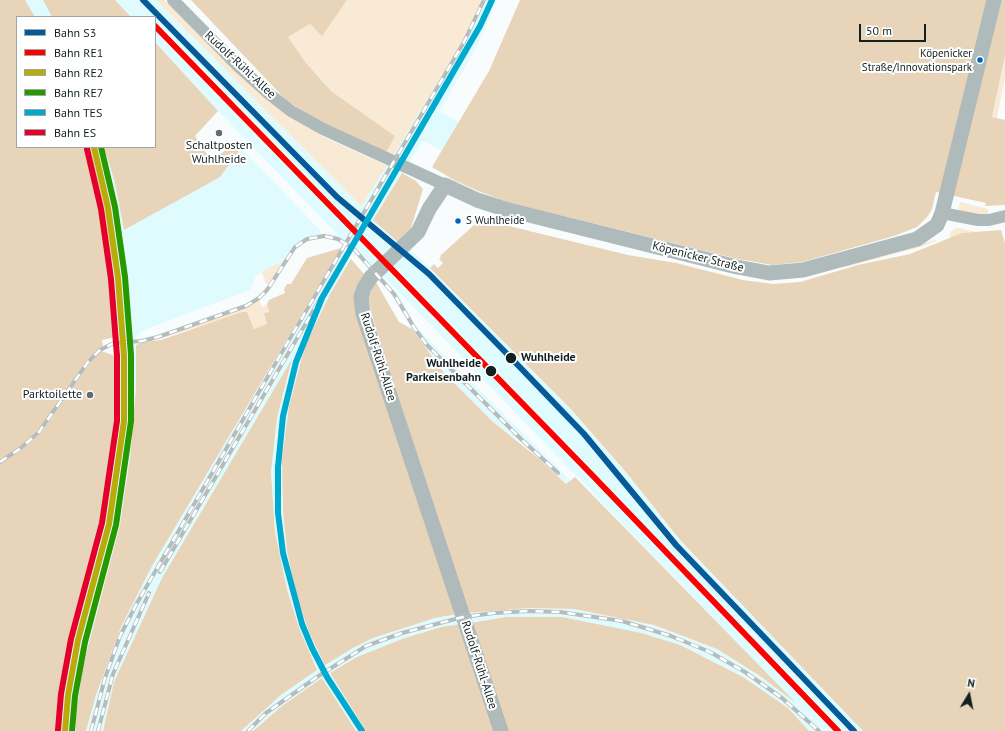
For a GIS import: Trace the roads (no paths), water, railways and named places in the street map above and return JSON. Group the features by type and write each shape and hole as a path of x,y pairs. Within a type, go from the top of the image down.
{"main road":[{"name":"Köpenicker Straße","path":"445,186 481,202 505,209 737,267 769,273 803,270 917,239 937,225 942,213 994,0"},
{"name":"Rudolf-Rühl-Allee","path":"445,186 429,209 418,232 371,278 364,288 361,297 363,314 501,731"}],"street":[{"name":"Rudolf-Rühl-Allee","path":"173,0 238,66 268,93 292,111 323,130 445,186"},
{"path":"942,213 989,220 1005,216"}],"railway":[{"path":"91,731 105,678 120,636 137,603 464,42 484,0"},
{"path":"0,462 21,448 39,432 88,362 100,350 114,343 142,341 158,337 246,306 259,298 267,290 295,247 307,239 324,236 338,239 353,248 394,294 426,344 521,439 558,473"},
{"path":"160,572 343,260"},
{"path":"98,731 113,674 149,593"},
{"path":"248,731 266,713 317,677 366,646 402,633 463,617 528,611 560,612 622,621 671,636 710,652 745,672 782,698 819,731"}],"rail line":[{"name":"S3","path":"143,0 337,197 429,274 512,359 584,434 676,545 854,731"},
{"name":"TES","path":"362,731 327,677 312,648 302,624 283,553 278,513 278,467 283,416 296,362 322,298 480,26 492,0"},
{"name":"RE1","path":"156,27 594,477 838,731"},
{"name":"RE2","path":"65,731 68,695 78,640 109,524 124,421 124,356 118,278 108,208 94,148"},
{"name":"RE7","path":"72,731 75,696 85,642 116,525 131,421 131,355 125,277 115,207 101,148"},
{"name":"ES","path":"58,730 61,694 71,639 102,523 117,421 117,356 111,279 101,209 87,149"}],"place":[{"name":"Köpenicker Straße/Innovationspark","path":"980,60"},
{"name":"Schaltposten Wuhlheide","path":"219,133"},
{"name":"S Wuhlheide","path":"458,221"},
{"name":"Wuhlheide","path":"511,358"},
{"name":"Wuhlheide Parkeisenbahn","path":"491,371"},
{"name":"Parktoilette","path":"90,395"}]}
